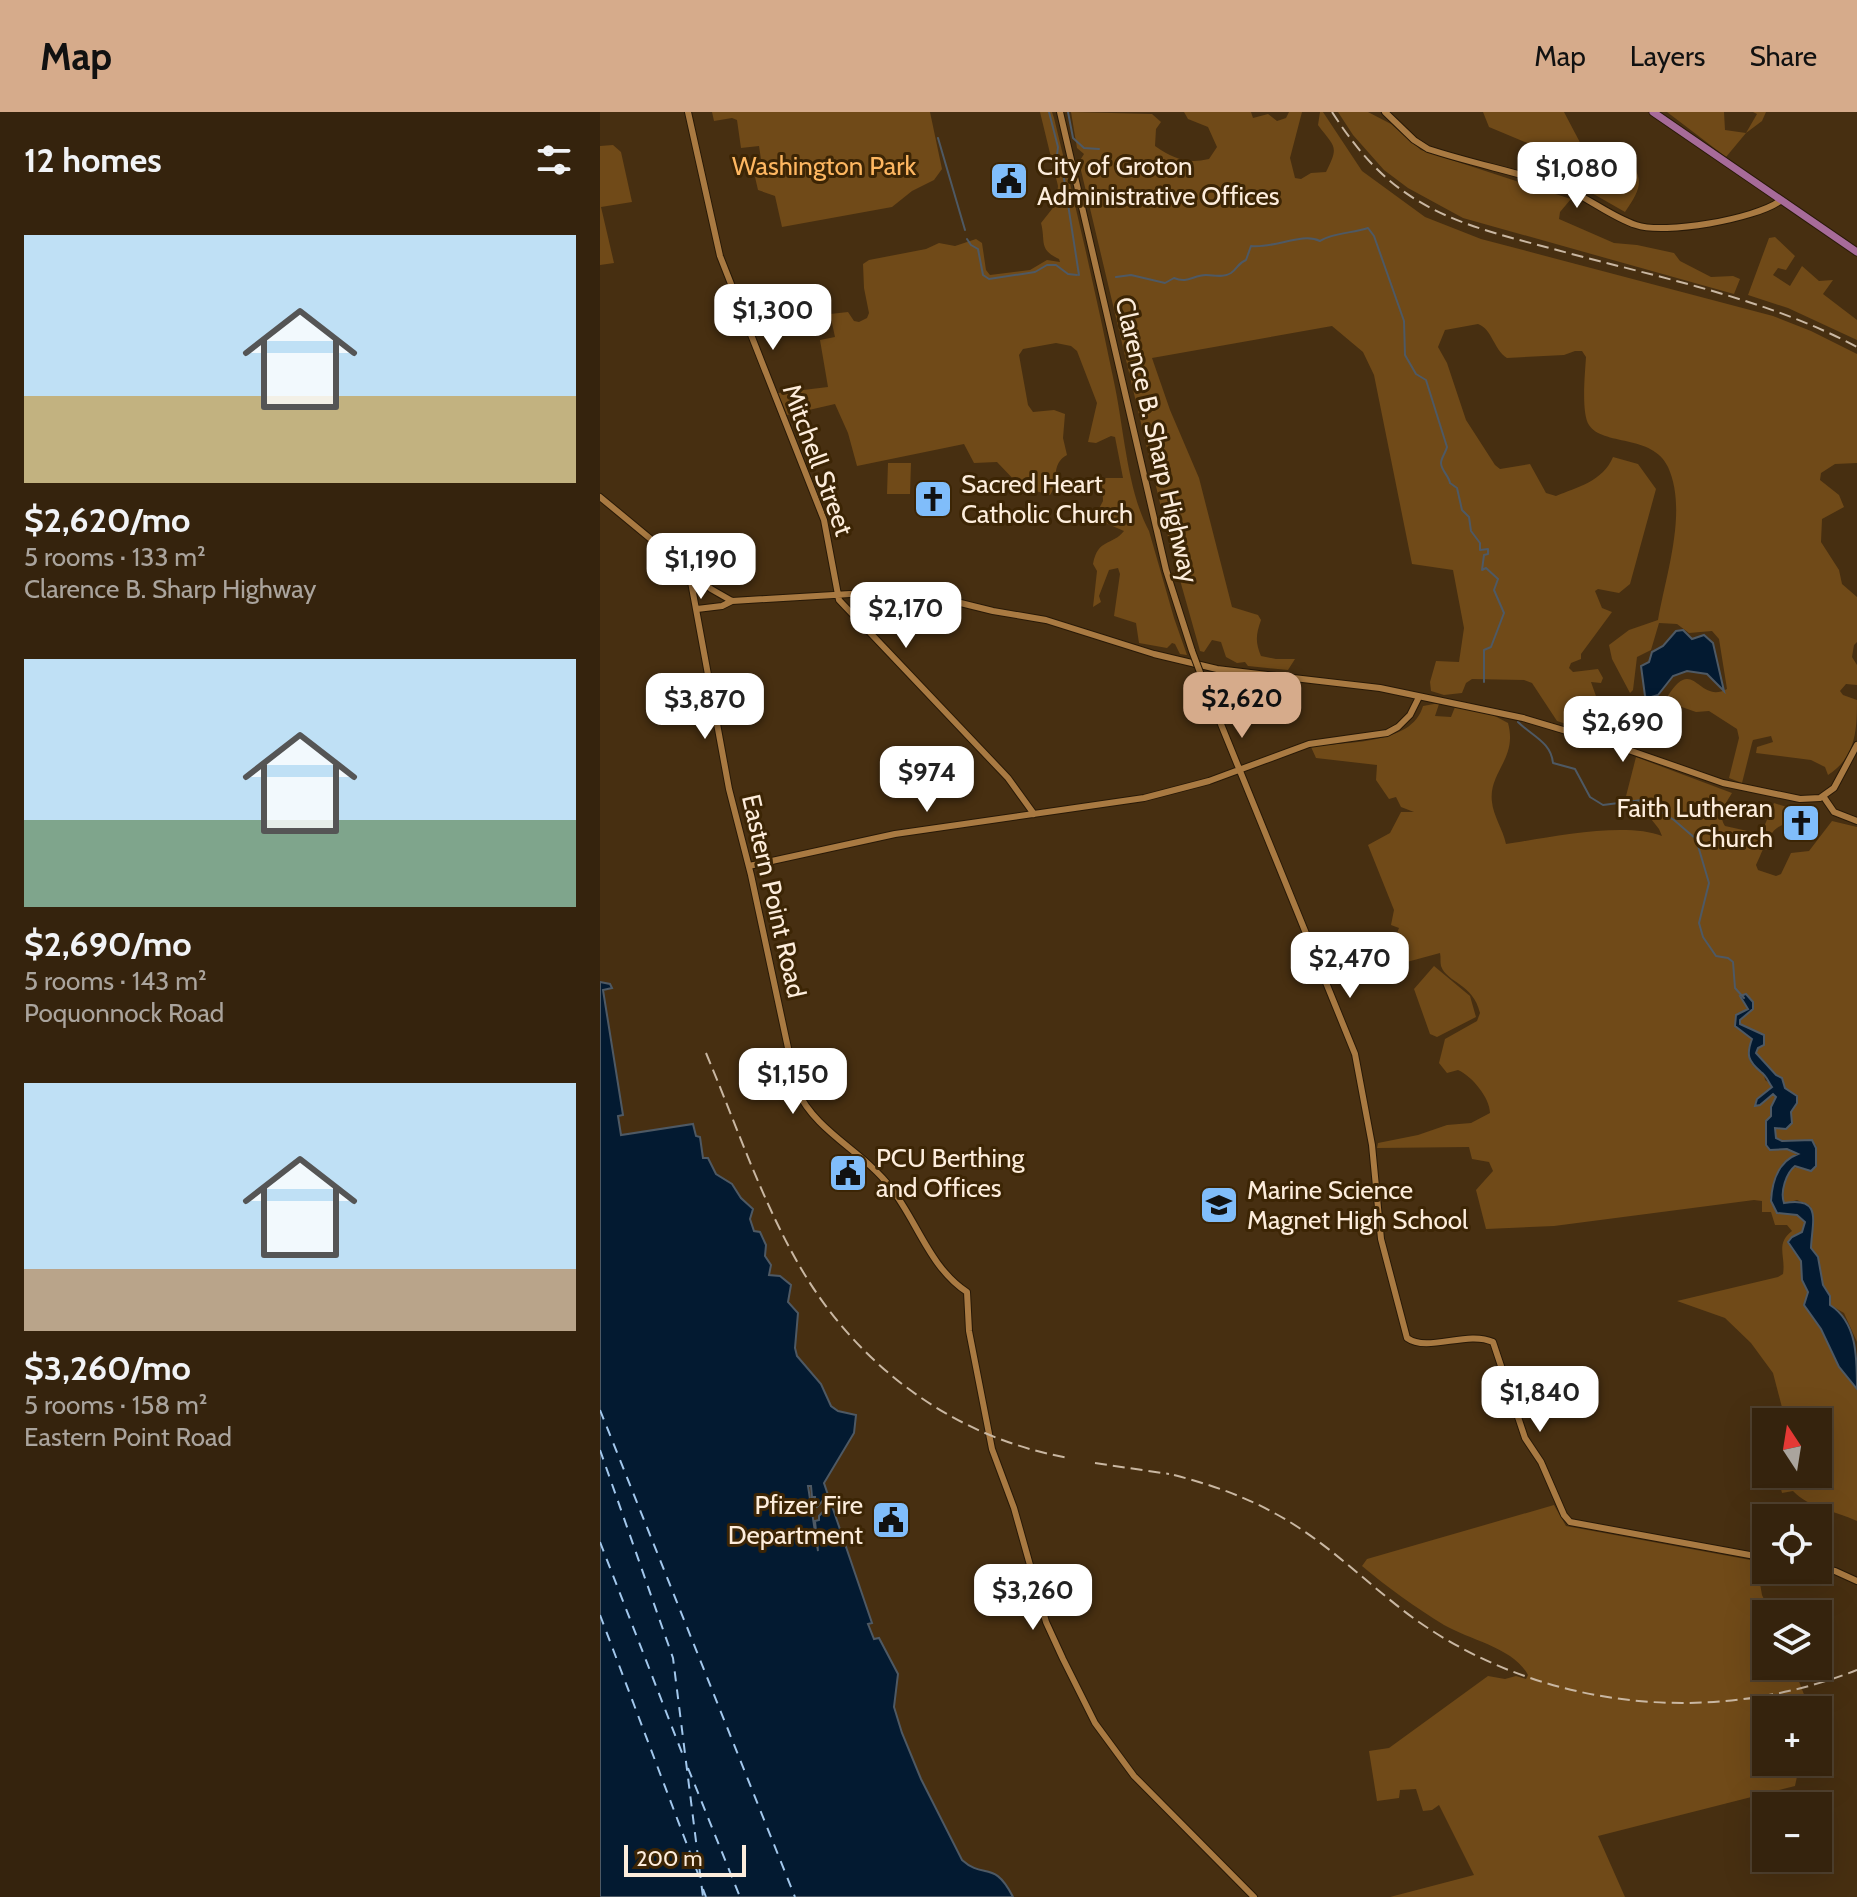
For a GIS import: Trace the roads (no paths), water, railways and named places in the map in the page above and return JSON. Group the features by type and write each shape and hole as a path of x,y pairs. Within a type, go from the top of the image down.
{"main road":[{"name":"Mitchell Street","path":"688,112 720,256 824,520 837,594"},
{"name":"Clarence B. Sharp Highway","path":"1060,112 1166,570 1192,651 1238,770 1355,1054 1371,1140 1384,1252 1404,1332 1408,1339 1419,1343 1491,1341 1496,1347 1525,1438 1541,1462 1566,1519 1578,1524 1752,1555"},
{"path":"1385,112 1428,149 1564,188 1632,224 1646,228 1669,229 1737,217 1769,208 1780,201"},
{"path":"1653,112 1857,252"},
{"path":"600,497 718,595 732,601"},
{"name":"Eastern Point Road","path":"689,571 729,789 749,866 794,1083 803,1103 821,1124 870,1165 892,1189 944,1273 967,1292 969,1331 992,1449 1014,1508 1046,1622 1086,1708 1105,1739 1149,1793 1254,1897"},
{"path":"697,609 722,606 732,601 837,594 884,592 928,595 1046,620 1154,654 1217,669 1359,685 1511,715 1739,787 1803,799 1823,796 1837,785 1857,745"},
{"path":"837,594 847,611 1008,778 1034,814"},
{"path":"749,866 895,834 1159,794 1309,744 1387,733 1410,715 1419,697"},
{"path":"1823,796 1834,812 1857,821"},
{"path":"1832,1570 1857,1581"}],"water":[{"path":"1683,630 1692,639 1704,635 1713,643 1724,691 1707,674 1687,671 1673,676 1658,695 1648,698 1645,696 1641,666 1649,662 1652,652 1663,646 1676,631"},
{"path":"600,982 610,984 612,988 603,990 623,1115 618,1116 621,1135 693,1124 696,1136 700,1137 703,1158 708,1158 716,1174 732,1184 753,1209 750,1219 754,1231 760,1232 766,1245 765,1256 771,1265 769,1275 780,1276 791,1285 788,1302 798,1313 797,1356 821,1384 831,1406 856,1415 854,1433 824,1483 828,1495 817,1507 814,1507 815,1497 812,1497 811,1486 808,1486 818,1551 815,1521 831,1503 872,1623 868,1624 874,1639 879,1638 898,1674 894,1707 921,1779 962,1860 1000,1878 1013,1897 600,1897"},
{"path":"1746,994 1753,1002 1753,1009 1740,1020 1740,1024 1764,1035 1764,1045 1756,1053 1782,1078 1785,1088 1797,1096 1797,1103 1791,1112 1792,1123 1786,1129 1775,1128 1776,1138 1782,1141 1812,1140 1816,1148 1816,1166 1811,1171 1795,1166 1792,1169 1785,1183 1783,1199 1784,1203 1805,1203 1810,1207 1813,1220 1811,1248 1818,1257 1830,1305 1846,1321 1854,1341 1857,1389 1839,1367 1821,1329 1804,1305 1808,1292 1802,1280 1801,1261 1788,1242 1802,1232 1805,1222 1797,1215 1777,1213 1771,1201 1778,1173 1786,1161 1798,1154 1787,1149 1770,1150 1766,1145 1766,1121 1771,1116 1776,1097 1773,1094 1755,1106 1757,1099 1772,1087 1751,1061 1749,1049 1752,1039 1735,1026 1736,1015 1748,1009 1740,996"}],"waterway":[{"path":"1049,112 1063,172 1079,275"},
{"path":"1068,112 1073,138 1084,148 1099,149"},
{"path":"938,138 965,230"},
{"path":"1116,277 1131,275 1165,283 1174,278 1183,280 1201,275 1225,275 1246,260 1251,246 1305,238 1320,241 1368,228 1374,236 1404,321 1405,355 1416,374 1426,380 1447,447 1441,461 1442,468 1450,483 1457,488 1462,510 1469,517 1471,531 1480,543 1480,550 1488,549 1482,570 1486,568 1498,579 1494,590 1504,613 1491,647 1484,650 1484,682"},
{"path":"967,239 978,249 983,275 989,279 1035,272 1047,265 1056,265 1068,274 1077,275"},
{"path":"1518,722 1545,744 1553,763 1575,769 1590,797 1603,805 1642,800 1674,820 1696,839 1709,883 1699,923 1703,937 1716,956 1733,962 1735,988 1744,998"}],"railway":[{"path":"1332,112 1358,149 1390,181 1449,217 1502,235 1748,302 1786,315 1857,347"},
{"path":"706,1053 785,1240 823,1301 849,1335 913,1392 948,1415 986,1434 1069,1458"},
{"path":"1095,1463 1169,1474"},
{"path":"1174,1475 1239,1496 1295,1525 1416,1620 1466,1650 1519,1674 1574,1690 1630,1700 1687,1703 1745,1699 1802,1688 1857,1670"}],"place":[{"name":"City of Groton Administrative Offices","path":"1009,181"},
{"name":"Sacred Heart Catholic Church","path":"933,499"},
{"name":"Faith Lutheran Church","path":"1801,823"},
{"name":"PCU Berthing and Offices","path":"848,1173"},
{"name":"Marine Science Magnet High School","path":"1219,1205"},
{"name":"Pfizer Fire Department","path":"891,1520"}],"park label":[{"name":"Washington Park","path":"824,166"}]}
